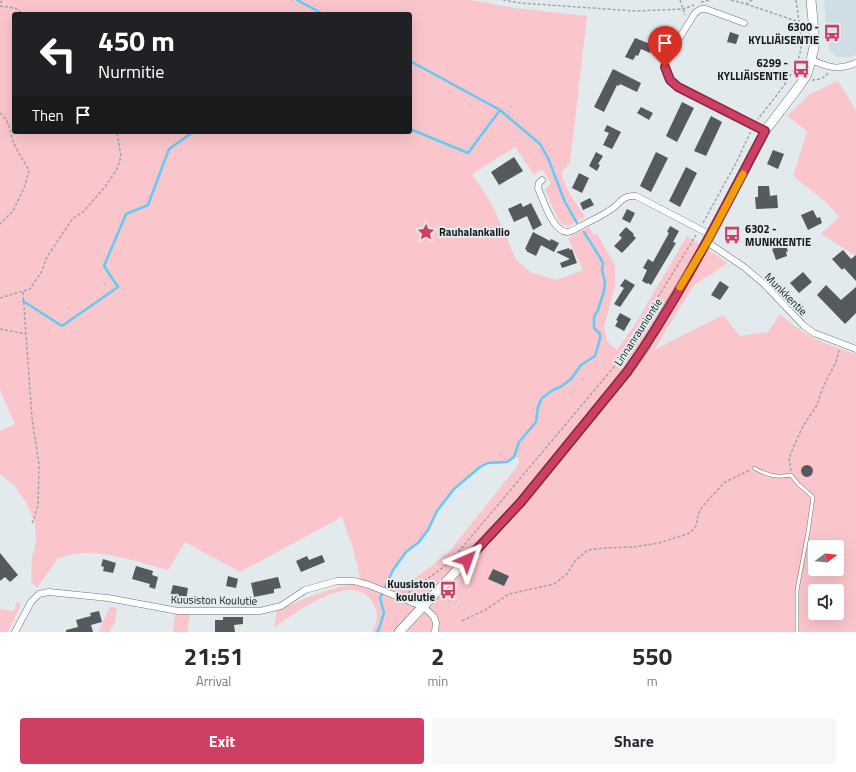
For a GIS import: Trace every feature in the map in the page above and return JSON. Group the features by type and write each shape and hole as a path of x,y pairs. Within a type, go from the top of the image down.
{"street":[{"name":"Linnanrauniontie","path":"399,632 521,502 627,372 652,335 709,238 765,131 807,74 814,43 811,0"},
{"path":"744,23 706,9 696,12 665,61 666,73 670,80 678,87 765,131"},
{"path":"811,60 836,68 846,67 856,63"},
{"name":"Munkkentie","path":"542,180 539,183 538,188 557,228 568,232 574,230 606,213 625,197 630,195 636,196 700,229 764,284 804,326 814,333 856,349"},
{"name":"Kuusiston Koulutie","path":"15,632 31,602 39,594 49,592 108,598 178,611 260,611 281,606 305,590 338,581 354,581 377,587 401,598 424,606"},
{"path":"424,606 434,617 436,623 435,632"}],"lane":[{"path":"754,468 765,474 780,477 791,475 798,484 813,496 797,590 797,632"}],"path":[{"path":"3,0 0,5 15,8 21,12"},
{"path":"503,0 520,3 635,10 683,9 702,1 711,0"},
{"path":"680,0 688,24"},
{"path":"731,0 799,22"},
{"path":"746,4 752,0"},
{"path":"401,598 448,563 619,361 700,229 737,161 753,125 790,75 798,58 801,47 796,0"},
{"path":"0,113 6,118 10,126 11,135 16,148 25,160 29,171 24,188 14,211 0,224"},
{"path":"0,298 30,289 42,271 47,257 73,218 83,212 106,188 117,169 121,156 118,134"},
{"path":"23,292 32,418 39,465 38,506 32,524"},
{"path":"0,329 26,334"},
{"path":"791,475 790,458 794,446 802,428 817,405 823,387 836,362 842,343"},
{"path":"462,621 485,610 509,594 554,584 567,574 575,561 588,550 634,547 653,544 690,533 696,526 698,515 702,507 725,482 754,468"}],"shaded area":[{"path":"0,0 471,0 515,8 587,16 570,163 561,173 569,193 585,217 568,226 560,223 545,190 551,183 542,169 534,175 515,147 472,174 490,201 516,260 532,273 556,280 583,270 568,238 589,227 594,235 597,234 615,265 615,286 604,327 607,341 617,350 634,326 687,236 728,263 694,285 654,350 723,315 740,336 768,332 780,314 799,329 816,339 856,354 856,632 372,632 376,625 377,618 375,607 364,593 352,590 339,592 324,597 296,612 274,627 277,611 326,591 356,584 360,577 352,545 342,517 240,572 185,542 168,570 126,558 104,554 80,553 58,558 37,588 31,581 32,559 36,540 35,523 27,504 14,485 0,474 0,431 15,424 0,390","holes":["514,457 518,457 519,464 448,553 401,589 386,585 393,570 406,552 419,542 428,530 437,511 454,489 480,467 488,463 507,462"]},
{"path":"824,0 856,0 856,55 847,58 836,56 830,51 827,36"},
{"path":"838,81 856,110 856,256 821,234 839,217 826,202 793,176 807,131 787,116 810,94"},
{"path":"17,602 21,604 8,632 0,632 0,609 14,611"},
{"path":"110,607 117,608 115,623 109,632 98,632"},
{"path":"175,612 190,614 188,632 173,632"}],"building":[{"path":"730,32 739,35 736,44 727,42"},
{"path":"635,38 653,45 650,53 641,49 638,56 636,55 633,60 625,57"},
{"path":"613,69 641,83 637,92 620,84 619,86 617,85 604,112 594,107"},
{"path":"682,102 694,108 677,142 666,136"},
{"path":"641,107 653,113 649,120 637,113"},
{"path":"711,116 722,122 706,156 694,151"},
{"path":"607,125 621,132 612,149 603,145 609,133 604,131"},
{"path":"773,150 784,154 778,169 767,164"},
{"path":"596,152 603,156 598,164 600,165 597,171 589,166"},
{"path":"656,152 668,158 651,192 640,186"},
{"path":"514,157 523,171 499,185 491,172"},
{"path":"686,167 697,173 680,207 669,201"},
{"path":"579,173 589,178 582,193 572,188"},
{"path":"758,186 769,186 770,196 777,195 778,208 756,209 755,197 758,197"},
{"path":"590,198 594,205 583,210 580,203"},
{"path":"521,203 523,207 531,203 542,225 533,230 527,216 514,222 508,209"},
{"path":"627,209 635,213 630,223 622,219"},
{"path":"813,210 817,218 820,217 822,223 808,230 801,215"},
{"path":"670,226 679,231 673,242 676,243 651,285 648,283 647,284 642,281 647,270 643,268 648,259 653,262 669,233 667,232"},
{"path":"626,227 634,234 633,235 636,238 622,253 614,246 622,238 619,235"},
{"path":"533,232 550,241 551,239 559,243 554,252 541,245 536,256 526,251 527,250 525,249"},
{"path":"785,244 788,251 786,252 787,256 776,260 772,249"},
{"path":"569,248 570,250 572,249 577,263 562,268 560,263 570,259 556,252"},
{"path":"843,250 851,259 856,255 856,281 844,268 842,270 832,259"},
{"path":"803,272 812,282 799,293 790,283"},
{"path":"625,279 635,285 620,307 614,304 624,288 620,286"},
{"path":"720,281 729,287 720,300 711,295"},
{"path":"826,285 841,300 856,287 856,313 845,324 817,295"},
{"path":"620,313 631,319 624,331 615,326 618,321 616,320"},
{"path":"805,465 809,465 813,471 809,477 805,477 801,473 801,469"},
{"path":"0,553 18,575 10,582 5,577 0,581"},
{"path":"322,555 325,562 301,572 296,561 307,556 309,560"},
{"path":"103,559 116,563 113,573 103,571 104,567 101,566"},
{"path":"136,566 153,571 152,575 158,577 155,589 149,587 150,584 132,579"},
{"path":"493,569 509,576 504,586 488,579"},
{"path":"228,576 238,579 236,588 226,586"},
{"path":"278,577 281,588 274,589 274,593 254,597 251,583"},
{"path":"173,585 188,588 186,600 170,596"},
{"path":"99,611 102,622 91,625 93,632 66,632 66,630 78,627 76,620 91,616 90,613"},
{"path":"223,617 243,617 243,624 234,625 235,632 215,632 215,620 223,620"}],"waterway":[{"path":"297,0 319,12"},
{"path":"412,62 500,110 540,144 548,158 565,202 577,223"},
{"path":"412,130 468,153 500,110"},
{"path":"23,301 62,326 118,287 104,266 126,214 148,205 169,149 190,134"},
{"path":"377,632 384,613 380,598 393,570 406,552 419,542 428,530 437,511 454,489 480,467 488,463 507,462 514,457 519,442 536,422 538,407 542,398 571,379 581,365 595,356 600,334 594,328 594,317 598,310 604,291 605,282 601,259 584,232"}],"slow traffic":[{"path":"680,287 707,242 743,174"}],"place":[{"name":"6300 - KYLLIÄISENTIE","path":"832,33"},
{"name":"6299 - KYLLIÄISENTIE","path":"801,69"},
{"name":"Rauhalankallio","path":"426,232"},
{"name":"6302 - MUNKKENTIE","path":"732,235"},
{"name":"Kuusiston koulutie","path":"448,590"}],"route":[{"path":"467,560 521,502 627,372 642,350 707,242 765,131 678,87 670,80 666,73 665,67"}]}
